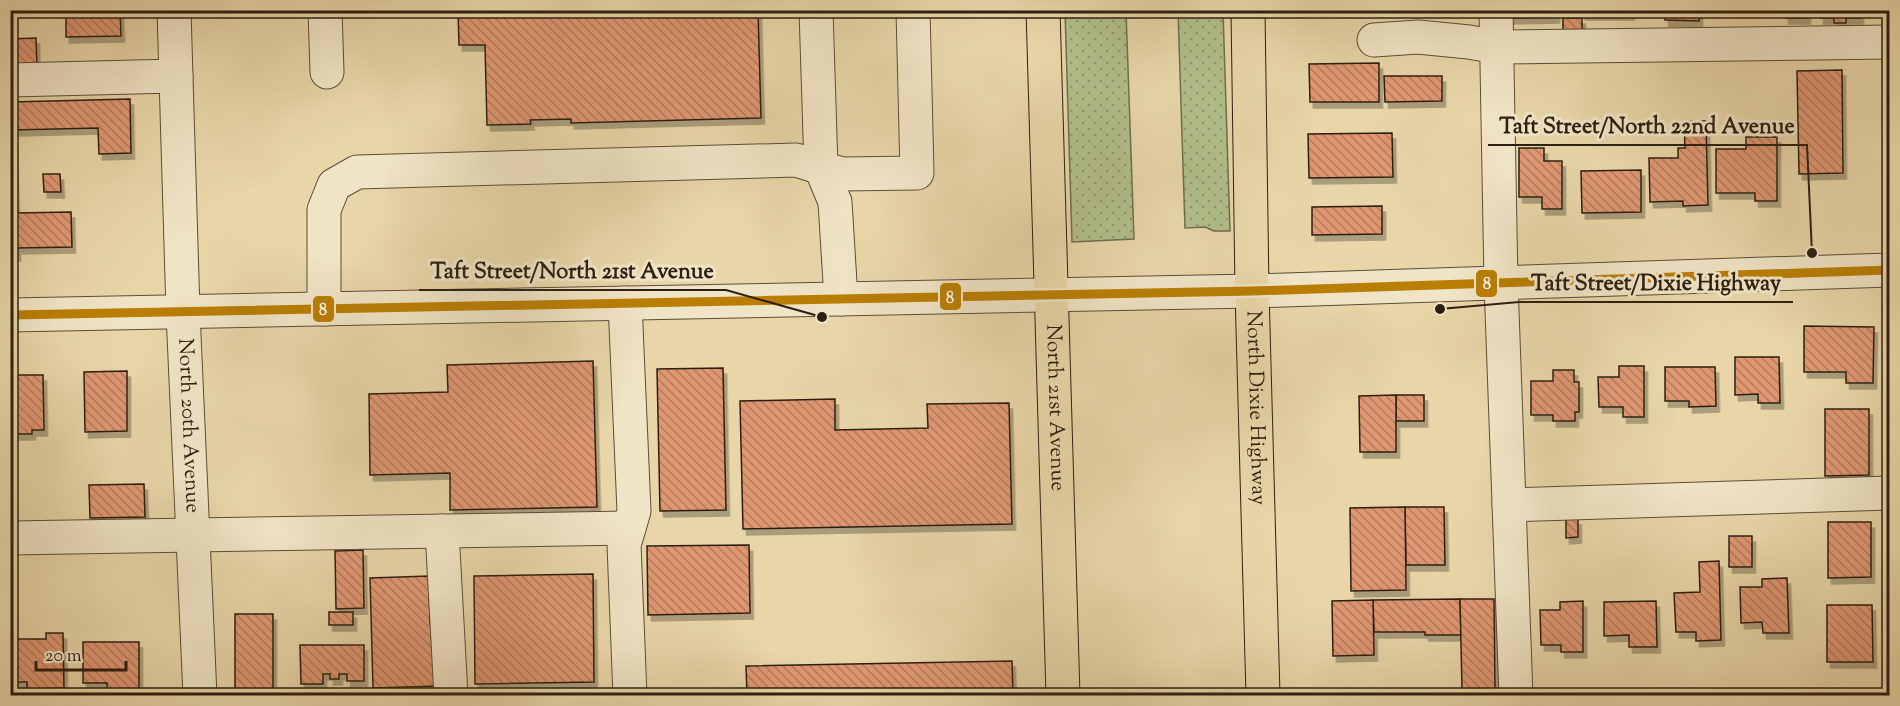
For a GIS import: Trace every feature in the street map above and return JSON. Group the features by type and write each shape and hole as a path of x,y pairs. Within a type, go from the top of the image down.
{"main road":[{"name":"North 21st Avenue","path":"1043,10 1063,696"},
{"name":"North Dixie Highway","path":"1248,10 1252,291 1263,696"}],"street":[{"name":"North 20th Avenue","path":"174,10 183,312 200,696"},
{"path":"325,10 327,72"},
{"path":"816,10 821,168 835,202 842,299"},
{"path":"324,309 324,210 334,185 357,172 796,160 842,174 917,172 913,10"},
{"path":"1496,10 1501,283 1516,696"},
{"path":"1374,40 1418,38 1497,47 1890,42"},
{"path":"10,80 176,76"},
{"path":"10,315 1252,291 1890,270"},
{"path":"625,303 634,511 624,545 630,696"},
{"path":"1509,505 1890,493"},
{"path":"10,538 629,528"},
{"path":"442,531 452,696"}],"green space":[{"path":"1065,11 1126,11 1134,239 1072,242"},
{"path":"1178,11 1223,11 1230,231 1214,231 1205,227 1185,228"}],"building":[{"path":"66,10 120,10 121,36 66,37"},
{"path":"458,10 758,10 761,118 571,123 571,119 530,120 531,124 487,125 485,45 459,45"},
{"path":"1509,10 1556,10 1556,17 1509,18"},
{"path":"1582,10 1631,10 1631,14 1582,14"},
{"path":"1665,10 1699,10 1699,21 1665,20"},
{"path":"1785,10 1807,10 1807,18 1785,18"},
{"path":"1820,10 1860,10 1860,18 1846,18 1846,23 1834,23 1834,18 1820,18"},
{"path":"1563,18 1582,18 1582,37 1563,37"},
{"path":"36,38 37,68 10,69 10,39"},
{"path":"1379,63 1379,102 1310,102 1309,64"},
{"path":"1842,70 1843,173 1799,174 1797,71"},
{"path":"1384,76 1442,76 1442,101 1385,102"},
{"path":"130,99 131,153 99,154 98,128 13,130 16,213 71,212 72,247 17,248 17,255 10,255 10,102"},
{"path":"1684,121 1706,121 1708,205 1683,206 1683,201 1650,202 1649,158 1678,158 1678,148 1685,148"},
{"path":"1392,133 1393,177 1309,178 1308,134"},
{"path":"1746,137 1777,137 1777,201 1755,201 1755,193 1716,193 1716,149 1746,149"},
{"path":"1519,148 1544,148 1544,161 1562,161 1562,209 1542,209 1542,197 1519,197"},
{"path":"1641,170 1641,212 1582,213 1581,171"},
{"path":"43,174 60,174 61,192 44,192"},
{"path":"1382,206 1382,234 1312,235 1312,207"},
{"path":"1804,326 1874,327 1873,383 1846,383 1846,372 1804,372"},
{"path":"1735,357 1779,357 1780,403 1758,403 1758,394 1735,395"},
{"path":"593,361 597,507 450,510 450,473 370,475 369,394 448,392 447,365"},
{"path":"1619,366 1644,366 1644,417 1623,417 1623,407 1599,407 1598,377 1619,377"},
{"path":"1665,367 1715,367 1716,406 1689,407 1689,401 1665,401"},
{"path":"723,368 726,510 660,511 657,369"},
{"path":"1553,370 1574,370 1574,382 1579,382 1579,412 1575,412 1575,421 1553,421 1553,415 1531,415 1531,381 1553,381"},
{"path":"127,371 127,431 85,432 84,372"},
{"path":"10,375 43,375 44,430 32,430 32,434 10,434"},
{"path":"1396,395 1424,395 1424,421 1396,421"},
{"path":"1396,395 1396,452 1360,452 1359,396"},
{"path":"835,399 835,430 928,428 927,404 1009,403 1012,524 743,529 740,401"},
{"path":"1825,409 1869,409 1869,475 1825,476"},
{"path":"144,484 145,517 90,518 89,485"},
{"path":"1405,507 1444,507 1445,565 1406,565"},
{"path":"1405,507 1406,590 1351,591 1350,508"},
{"path":"1566,519 1578,519 1578,537 1566,538"},
{"path":"1828,522 1871,522 1871,577 1828,578"},
{"path":"1729,536 1752,536 1752,567 1729,567"},
{"path":"749,545 750,613 648,615 647,546"},
{"path":"363,550 364,608 336,609 335,551"},
{"path":"1719,561 1721,640 1696,641 1696,632 1676,632 1674,593 1700,592 1699,562"},
{"path":"593,574 594,682 475,684 474,576"},
{"path":"429,576 430,624 438,623 439,686 373,688 370,578"},
{"path":"1787,578 1789,633 1763,633 1762,622 1741,623 1740,587 1762,587 1762,579"},
{"path":"1460,599 1461,635 1374,632 1373,600"},
{"path":"1460,599 1494,599 1495,689 1462,689"},
{"path":"1373,600 1374,655 1333,656 1332,601"},
{"path":"1583,601 1583,652 1561,652 1561,645 1541,645 1540,610 1560,610 1560,602"},
{"path":"1656,601 1657,647 1629,647 1629,635 1604,636 1604,602"},
{"path":"1827,605 1872,605 1873,662 1827,662"},
{"path":"329,612 353,612 353,625 329,625"},
{"path":"235,614 273,614 273,692 235,692"},
{"path":"46,633 63,633 64,688 27,689 27,682 10,682 10,639 46,639"},
{"path":"83,642 139,642 139,689 107,690 107,683 83,683"},
{"path":"300,645 364,645 364,681 347,681 347,674 339,674 339,679 330,679 330,674 323,674 323,684 301,684"},
{"path":"1012,661 1013,696 747,696 746,666"}],"transit line":[{"name":"8","path":"10,315 1252,291 1890,270"}],"place":[{"name":"Taft Street/North 22nd Avenue","path":"1812,253"},
{"name":"Taft Street/Dixie Highway","path":"1440,309"},
{"name":"Taft Street/North 21st Avenue","path":"822,317"}]}
